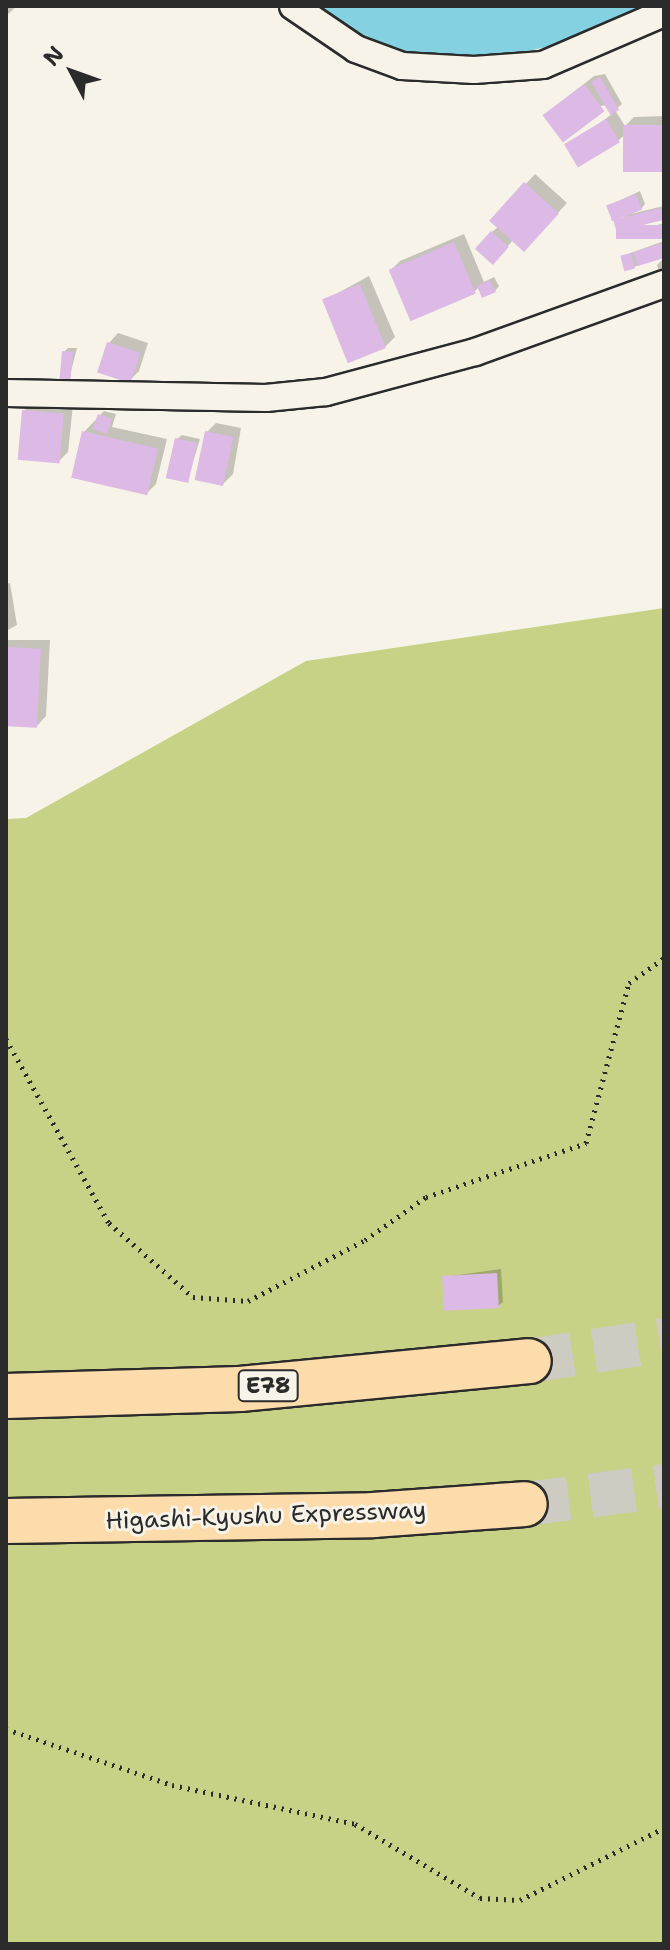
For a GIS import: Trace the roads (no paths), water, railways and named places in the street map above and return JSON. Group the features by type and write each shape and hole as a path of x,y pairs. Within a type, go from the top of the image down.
{"highway":[{"name":"E78","path":"6,1396 240,1389 529,1361"},
{"name":"Higashi-Kyushu Expressway","path":"6,1521 373,1515 525,1504"}],"street":[{"path":"293,6 356,49 402,66 474,70 543,65 664,13"},
{"path":"6,393 266,398 326,392 448,360 664,284"}],"water":[{"path":"311,6 656,6 577,40 501,57 441,61 387,48"}],"tunnel":[{"path":"529,1361 664,1340"},
{"path":"525,1504 664,1486"}]}
